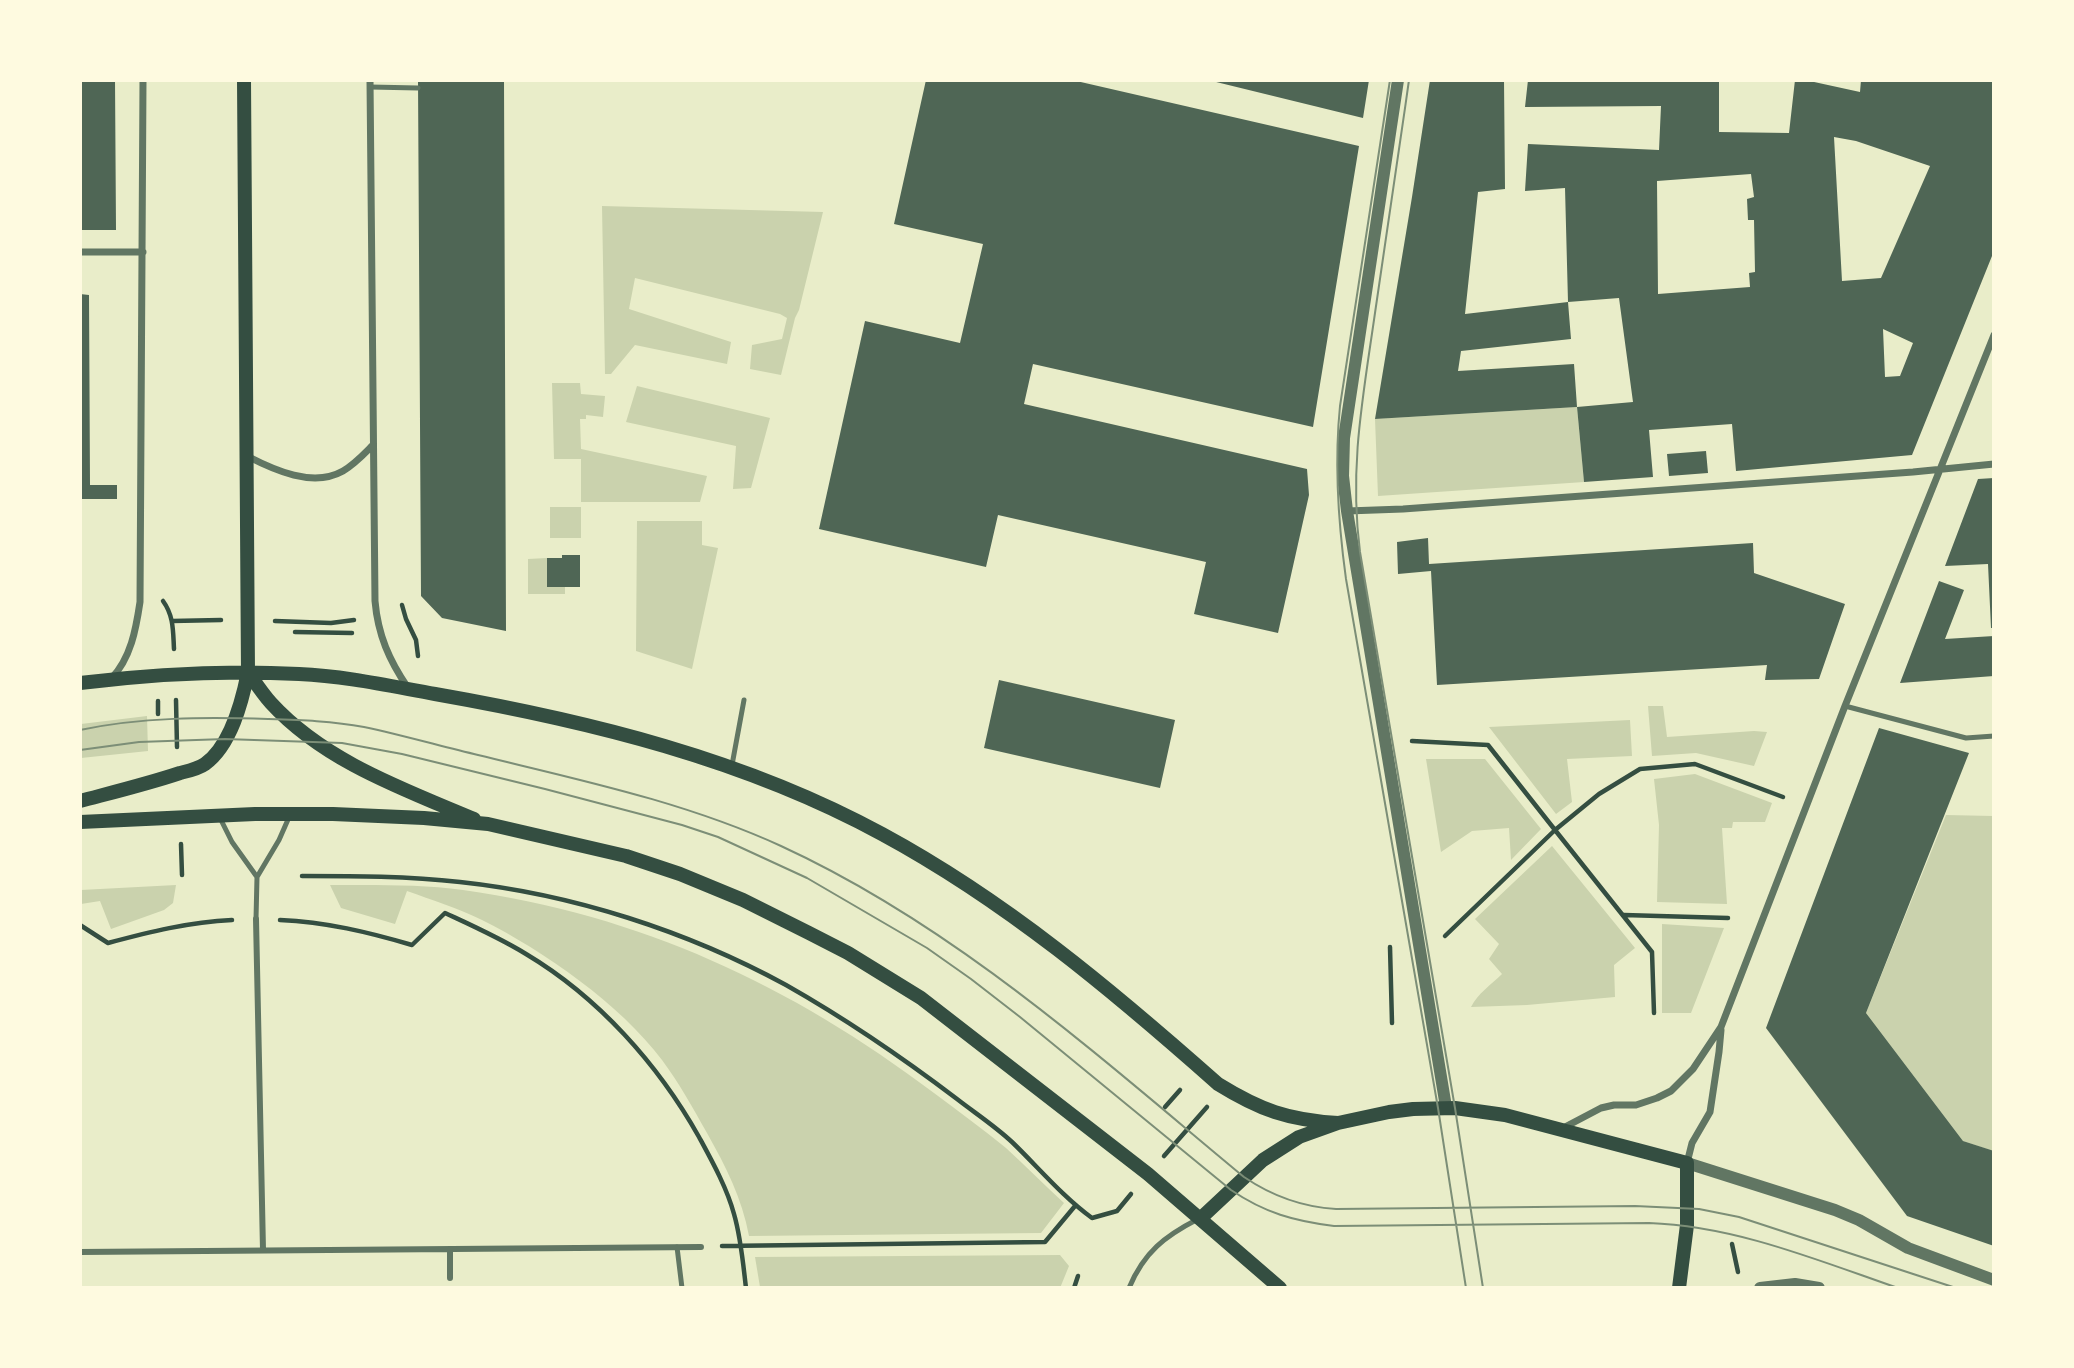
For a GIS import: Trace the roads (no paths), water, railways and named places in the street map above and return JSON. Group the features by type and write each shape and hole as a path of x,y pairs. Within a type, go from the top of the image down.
{"main road":[{"path":"80,801 161,780 207,762 225,739 236,718 248,672 244,80"},
{"path":"248,672 269,701 288,720 342,759 419,796 488,824"},
{"path":"80,683 174,674 248,672 329,676 483,702 590,726 731,768 845,815 883,834 960,880 1067,956 1224,1087 1247,1101 1278,1114 1338,1124"},
{"path":"80,822 218,816 401,816 488,824 625,856 680,874 778,916 848,953 921,998 1148,1174 1280,1287"},
{"path":"1201,1218 1267,1156 1299,1137 1389,1112 1446,1107 1504,1115 1687,1163 1687,1225 1679,1287"}],"street":[{"path":"111,679 128,654 140,602 143,80"},
{"path":"1398,80 1344,438 1343,476 1346,511 1446,1107"},
{"path":"370,84 377,615 380,634 388,655 408,689"},
{"path":"80,253 143,252"},
{"path":"1560,1129 1601,1108 1636,1105 1671,1091 1693,1069 1721,1027 1844,706 1993,335"},
{"path":"247,456 283,473 303,477 326,476 341,472 355,463 373,445"},
{"path":"1346,511 1417,508 1993,464"},
{"path":"256,919 263,1250"},
{"path":"1721,1027 1710,1112 1692,1143 1687,1163 1826,1207 1859,1220 1908,1248 1993,1280"},
{"path":"80,1252 701,1247"},
{"path":"450,1249 450,1278"},
{"path":"1760,1287 1779,1284 1815,1287"}],"lane":[{"path":"370,84 418,88"},
{"path":"731,768 744,700"},
{"path":"1844,706 1966,738 1993,736"},
{"path":"256,919 257,877 290,815"},
{"path":"218,816 232,842 257,877"},
{"path":"1129,1287 1154,1248 1174,1232 1201,1218"},
{"path":"677,1247 682,1287"},
{"path":"450,1278 450,1287"}],"tram line":[{"path":"1390,80 1340,406 1337,450 1339,514 1346,579 1438,1108 1466,1288"},
{"path":"1409,80 1362,403 1357,461 1357,521 1483,1288"},
{"path":"80,730 150,720 197,718 292,720 352,725 632,793 745,830 845,878 906,914 1023,996 1244,1177 1265,1190 1299,1203 1336,1209 1635,1206 1699,1209 1739,1217 1956,1288"},
{"path":"80,750 139,742 225,739 342,743 402,754 545,789 718,837 807,878 927,948 1020,1017 1231,1190 1256,1205 1306,1222 1334,1226 1649,1223 1681,1226 1713,1230 1775,1246 1898,1288"}]}
